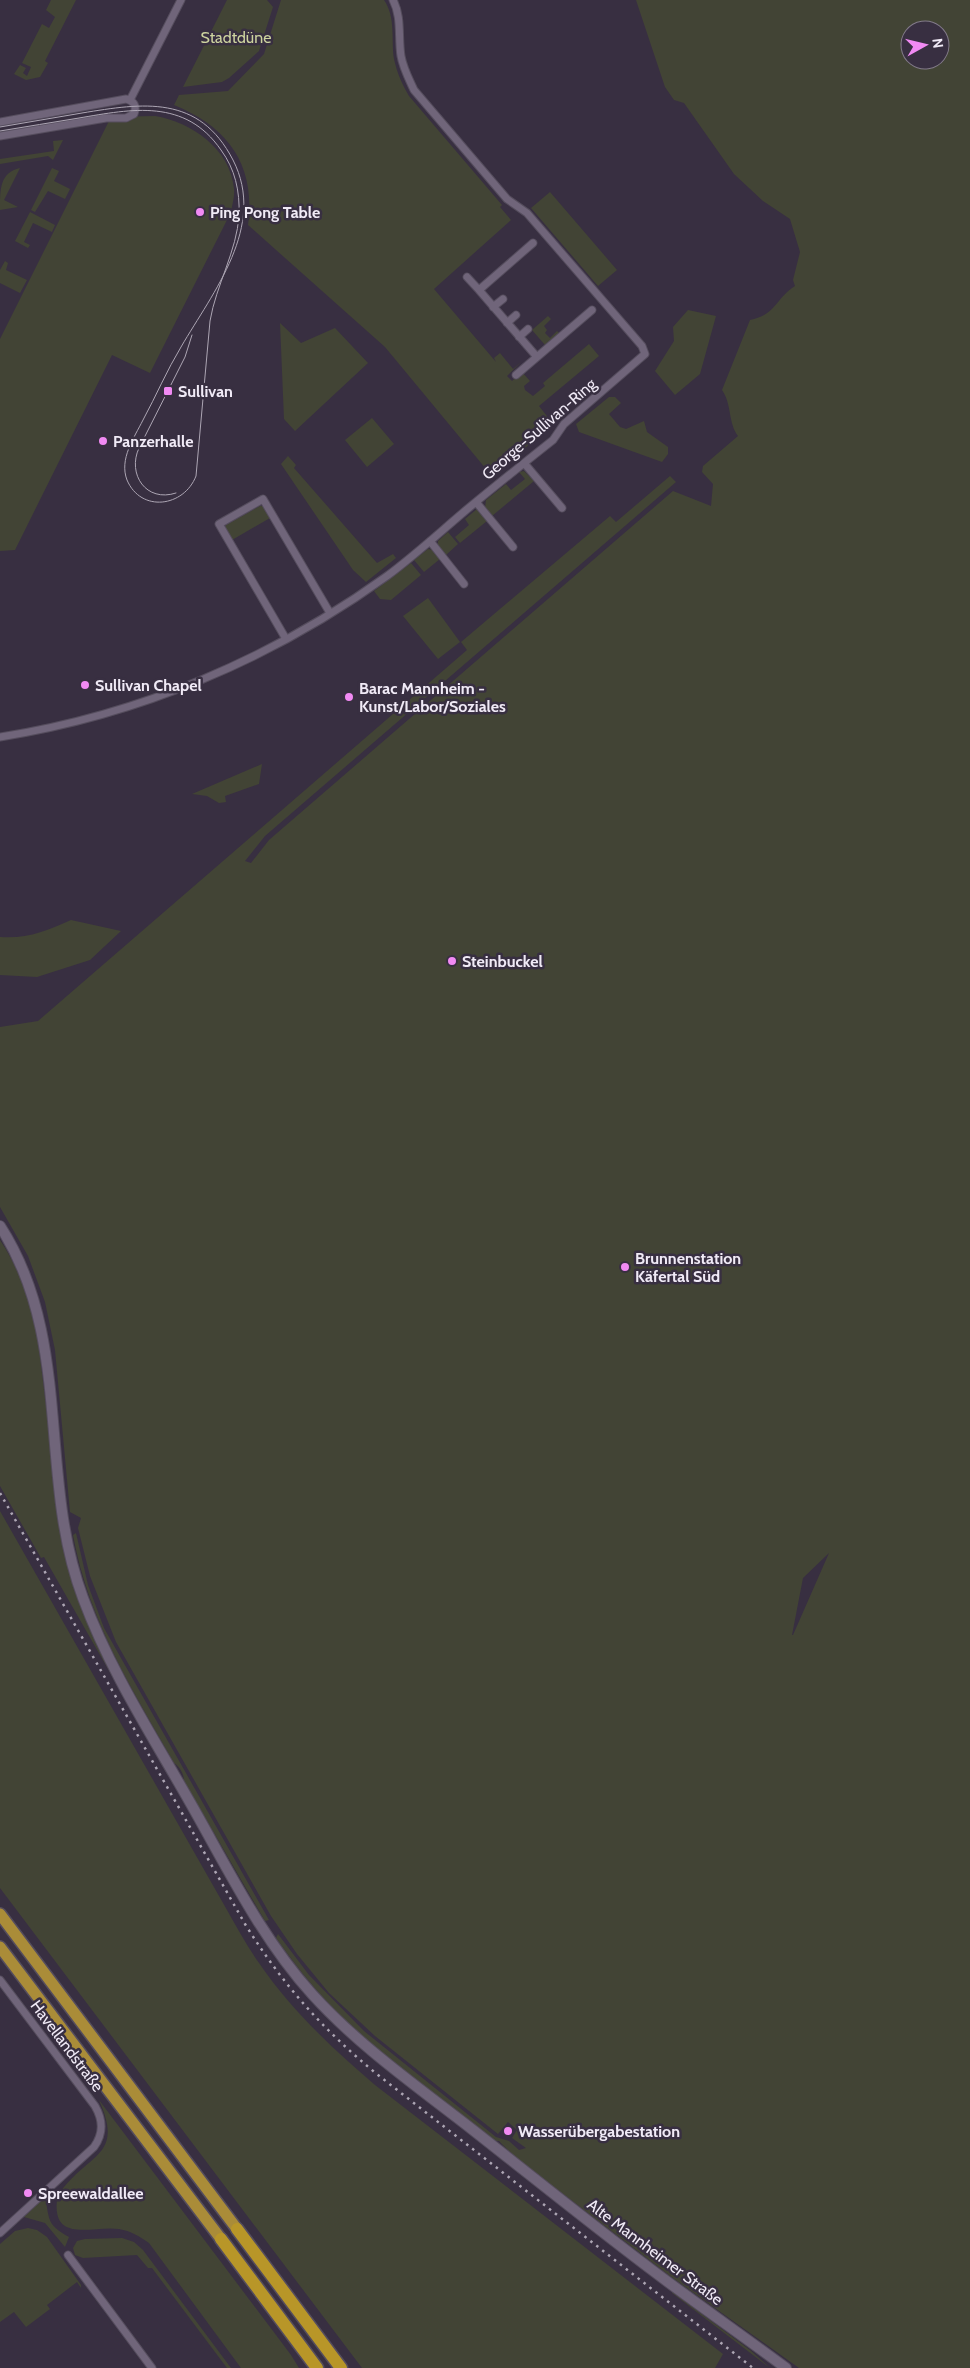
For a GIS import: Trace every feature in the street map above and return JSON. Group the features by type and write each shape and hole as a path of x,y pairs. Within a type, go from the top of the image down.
{"highway":[{"path":"0,1914 341,2368"},
{"path":"0,1947 221,2238 317,2368"},
{"path":"300,2345 313,2368"},
{"path":"333,2357 345,2368"}],"main road":[{"name":"Alte Mannheimer Straße","path":"0,1226 15,1250 27,1276 41,1322 49,1367 58,1468 72,1562 93,1625 111,1662 238,1886 289,1967 336,2019 376,2054 669,2283 786,2368"}],"street":[{"path":"130,100 181,0"},
{"name":"George-Sullivan-Ring","path":"0,737 73,722 124,708 242,663 330,613 388,575 553,440 564,424 645,354 642,346 527,213 507,199 414,90 401,57 398,16 393,0"},
{"path":"0,122 130,100"},
{"path":"0,136 106,118 131,116 136,107 130,100"},
{"path":"479,290 533,243"},
{"path":"468,277 537,357"},
{"path":"494,307 503,299"},
{"path":"516,375 592,310"},
{"path":"507,322 516,314"},
{"path":"520,337 528,329"},
{"path":"524,463 562,508"},
{"path":"286,639 218,524 263,499 330,613"},
{"path":"476,502 513,547"},
{"path":"430,541 464,584"},
{"name":"Havellandstraße","path":"0,1980 95,2106 100,2114 101,2133 94,2147 0,2233"},
{"path":"68,2255 152,2368"}],"green space":[{"path":"51,0 76,0 45,61 48,63 40,77 26,80 14,74 20,65 26,68 23,73 27,76 31,67 22,63 42,24 49,28 55,17 46,10"},
{"name":"Stadtdüne","path":"227,0 267,0 273,7 259,51 222,82 183,87"},
{"path":"281,0 384,0 392,21 395,64 409,96 502,205 500,207 511,220 434,289 496,362 494,358 500,353 513,369 521,362 507,376 512,381 522,372 530,381 524,386 525,390 533,396 545,386 543,383 589,344 599,356 539,406 550,420 547,422 544,431 504,467 491,475 385,347 248,225 249,204 247,184 242,166 234,151 223,137 209,125 193,114 174,105 179,95 228,91 264,54"},
{"path":"636,0 970,0 970,2368 799,2368 670,2276 515,2157 499,2141 495,2141 410,2076 369,2043 309,1982 276,1938 278,1934 309,1975 364,2031 496,2137 509,2141 519,2150 526,2148 512,2138 517,2130 508,2122 498,2134 375,2036 329,1993 297,1954 271,1916 116,1642 90,1576 78,1528 81,1518 70,1512 55,1350 45,1302 28,1256 0,1207 0,1027 38,1021 467,650 461,642 610,516 616,522 670,476 676,482 265,836 245,861 251,863 269,840 673,491 711,506 713,484 702,472 703,466 738,436 722,390 750,320 765,314 795,286 793,280 800,252 790,219 763,201 734,174 684,103 674,100 665,87","holes":["829,1553 793,1635 803,1578"]},
{"path":"155,116 169,119 195,131 217,150 231,175 234,198 231,212 150,373 112,355 15,550 0,551 0,339 111,117"},
{"path":"63,140 53,160 48,156 0,164 0,159 54,151 53,141"},
{"path":"20,168 4,200 18,207 0,210 2,183 8,174"},
{"path":"52,168 59,171 54,181 70,189 65,199 48,191 35,212 31,210"},
{"path":"550,192 617,270 598,286 531,208"},
{"path":"30,212 55,225 52,232 33,223 24,242 30,245 28,248 15,241"},
{"path":"5,261 8,263 6,270 27,280 20,293 0,283 0,270"},
{"path":"688,310 716,316 700,374 675,395 655,371 674,341 673,327"},
{"path":"548,316 551,319 544,326 547,330 545,333 550,338 557,331 559,333 545,345 532,330"},
{"path":"280,323 301,343 335,328 368,363 295,431 284,419"},
{"path":"609,397 615,397 621,403 609,414 620,427 626,429 644,421 647,432 668,447 668,454 662,462 579,432 576,424"},
{"path":"372,418 394,444 367,467 345,440"},
{"path":"288,456 296,465 294,468 377,563 393,554 396,558 366,582 353,570 281,464"},
{"path":"524,471 534,481 492,516 485,508 486,500 506,484 511,490 525,479 519,472"},
{"path":"263,506 270,518 232,540 225,528 226,525"},
{"path":"477,509 487,521 460,543 455,537 469,525 465,519"},
{"path":"448,532 458,544 446,555 438,545 438,541"},
{"path":"428,549 433,550 440,559 424,572 414,560"},
{"path":"411,563 421,575 391,600 380,599 374,591"},
{"path":"428,598 460,642 438,659 403,616"},
{"path":"262,764 259,784 225,796 226,802 219,803 207,796 192,794"},
{"path":"71,920 121,931 90,960 37,977 0,975 0,937 19,937 37,933"},
{"path":"0,1240 13,1262 23,1285 37,1333 63,1543 74,1589 86,1620 128,1704 44,1557 41,1558 0,1486"},
{"path":"0,1511 242,1937 285,1997 328,2043 375,2085 723,2354 715,2368 362,2368 0,1888"},
{"path":"76,1533 88,1585 104,1628 269,1920 265,1921 184,1781 181,1771 174,1763 142,1708 113,1653 89,1597 73,1535"},
{"path":"99,2100 299,2368 241,2368 149,2243 135,2234 119,2229 77,2230 61,2223 57,2214 58,2194 101,2151 106,2142 108,2131 106,2118"},
{"path":"45,2197 50,2221 69,2237 65,2247 45,2223 24,2217"},
{"path":"28,2228 37,2230 47,2237 81,2285 81,2288 77,2282 47,2305 50,2309 26,2327 14,2312 0,2322 0,2244 15,2231"},
{"path":"122,2238 134,2242 143,2250 231,2368 227,2368 152,2268 148,2268 137,2255 83,2258 75,2255 73,2248 77,2241 85,2239"},
{"path":"672,2293 750,2350 770,2368"}],"tram line":[{"path":"0,127 105,109 148,106 168,108 186,113 204,123 219,139 233,160 242,185 244,209 240,234 232,258 220,281 207,304 171,365 132,441 126,457 125,472 133,491 142,498 152,501 173,500 190,486 196,476 210,321 221,281 226,268 231,255 239,215 239,197 230,165 207,133 191,122 174,115 156,111 118,112 0,131"},
{"path":"176,493 165,495 156,494 148,490 138,476 136,458 139,448 185,357 192,335"}],"railway":[{"path":"0,1493 245,1924 274,1967 305,2006 339,2041 378,2075 753,2368"}],"place":[{"name":"Ping Pong Table","path":"200,212"},
{"name":"Sullivan","path":"168,391"},
{"name":"Panzerhalle","path":"103,441"},
{"name":"Sullivan Chapel","path":"85,685"},
{"name":"Barac Mannheim - Kunst/Labor/Soziales","path":"349,697"},
{"name":"Steinbuckel","path":"452,961"},
{"name":"Brunnenstation Käfertal Süd","path":"625,1267"},
{"name":"Wasserübergabestation","path":"508,2131"},
{"name":"Spreewaldallee","path":"28,2193"}]}
